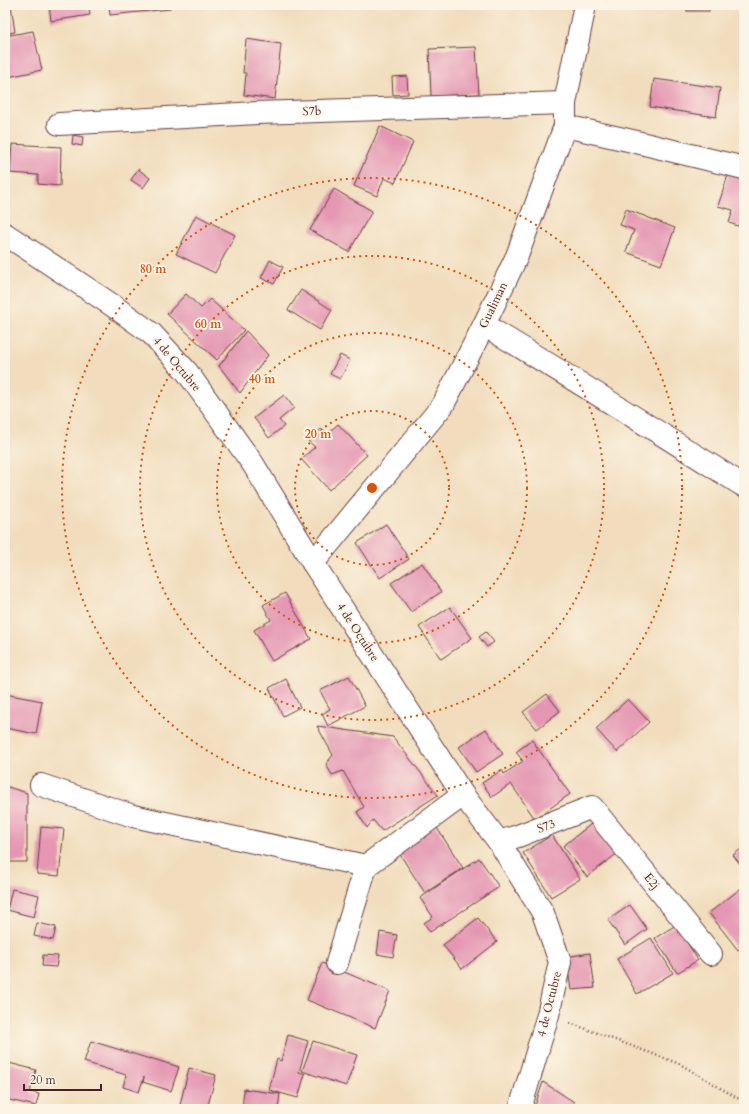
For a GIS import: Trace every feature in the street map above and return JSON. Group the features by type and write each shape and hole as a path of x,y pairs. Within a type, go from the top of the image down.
{"street":[{"name":"Gualiman","path":"313,563 442,405 484,325 517,256 565,126 565,103 585,5"},
{"name":"S7b","path":"59,124 257,113 565,103"},
{"path":"565,126 744,168"},
{"name":"4 de Octubre","path":"5,234 112,305 151,333 187,372 253,464 313,563 463,795 499,842 543,913 560,962 548,1015 520,1109"},
{"path":"484,325 572,378 744,486"},
{"path":"41,785 133,816 366,866"},
{"path":"337,963 366,866 463,795"},
{"name":"S73","path":"499,842 592,807"},
{"name":"E2j","path":"592,807 711,954"}],"path":[{"path":"548,1015 680,1064 744,1102"}],"building":[{"path":"5,5 11,5 15,32 5,34"},
{"path":"49,5 89,5 90,15 51,21"},
{"path":"109,5 169,5 170,9 110,15"},
{"path":"687,5 709,5 709,11 687,11"},
{"path":"33,31 42,70 8,77 10,88 5,89 5,36"},
{"path":"246,39 281,44 275,99 244,95 246,73 243,73"},
{"path":"476,47 479,94 431,96 429,49"},
{"path":"407,76 408,94 393,95 392,77"},
{"path":"654,79 720,88 716,117 650,107"},
{"path":"380,126 413,142 395,183 384,178 377,196 354,186"},
{"path":"73,135 83,137 82,146 72,144"},
{"path":"12,144 61,147 60,186 38,184 38,175 10,173"},
{"path":"138,169 150,178 143,188 131,180"},
{"path":"729,172 744,177 744,228 729,223 733,210 718,206"},
{"path":"334,189 372,211 349,252 310,230"},
{"path":"626,209 675,228 661,265 626,252 634,230 620,225"},
{"path":"196,215 235,235 215,273 176,254"},
{"path":"270,260 283,267 274,284 261,278"},
{"path":"301,290 332,310 320,330 288,310"},
{"path":"186,294 201,308 210,299 244,330 217,360 167,314"},
{"path":"246,331 268,355 240,393 219,366"},
{"path":"340,355 350,360 340,379 330,374"},
{"path":"284,395 294,408 279,420 284,426 269,438 254,418"},
{"path":"338,424 367,455 329,490 301,459 315,447 308,441 321,429 327,434"},
{"path":"386,524 409,559 380,578 357,543"},
{"path":"422,563 441,592 411,612 391,583"},
{"path":"285,593 311,639 272,661 254,630 271,620 263,605"},
{"path":"450,607 472,638 441,659 419,627"},
{"path":"486,632 494,642 487,647 479,637"},
{"path":"349,676 365,706 328,726 322,714 330,709 320,691"},
{"path":"286,679 300,707 283,716 269,688"},
{"path":"5,694 42,701 36,734 5,728"},
{"path":"547,694 560,711 537,729 523,712"},
{"path":"628,699 649,722 617,752 596,729"},
{"path":"317,726 393,737 438,795 382,831 373,820 367,828 357,812 364,807 343,771 332,775 326,764 333,755"},
{"path":"486,729 503,754 476,772 459,747"},
{"path":"532,740 570,794 535,819 511,784 492,797 482,783 502,770 504,774 523,761 516,752"},
{"path":"5,786 27,793 27,862 5,862"},
{"path":"595,821 619,852 587,877 563,846"},
{"path":"435,825 463,868 425,893 397,850"},
{"path":"41,827 64,829 59,876 37,874"},
{"path":"552,835 580,879 551,897 523,853"},
{"path":"744,847 744,869 733,855"},
{"path":"479,858 499,887 430,932 424,923 433,917 420,898"},
{"path":"744,886 744,946 738,950 709,913"},
{"path":"12,889 39,895 34,917 7,910"},
{"path":"630,905 647,929 625,945 608,920"},
{"path":"478,918 497,942 462,969 443,945"},
{"path":"37,923 56,927 53,940 34,936"},
{"path":"676,925 698,960 677,973 655,938"},
{"path":"380,932 397,935 393,957 377,954"},
{"path":"651,938 673,973 637,994 617,959"},
{"path":"590,953 595,988 571,990 566,957"},
{"path":"43,955 58,956 56,967 42,966"},
{"path":"322,963 390,991 375,1028 307,1000"},
{"path":"288,1035 308,1041 299,1072 305,1074 298,1098 269,1090 277,1059 281,1061"},
{"path":"91,1041 179,1067 171,1091 143,1082 144,1077 139,1092 123,1087 126,1075 84,1062"},
{"path":"313,1041 357,1055 346,1086 302,1071"},
{"path":"5,1062 36,1070 30,1092 39,1094 36,1106 5,1099"},
{"path":"189,1068 216,1075 207,1109 179,1109"},
{"path":"543,1082 574,1102 571,1109 534,1109"},
{"path":"244,1089 280,1094 278,1109 242,1109"}]}
